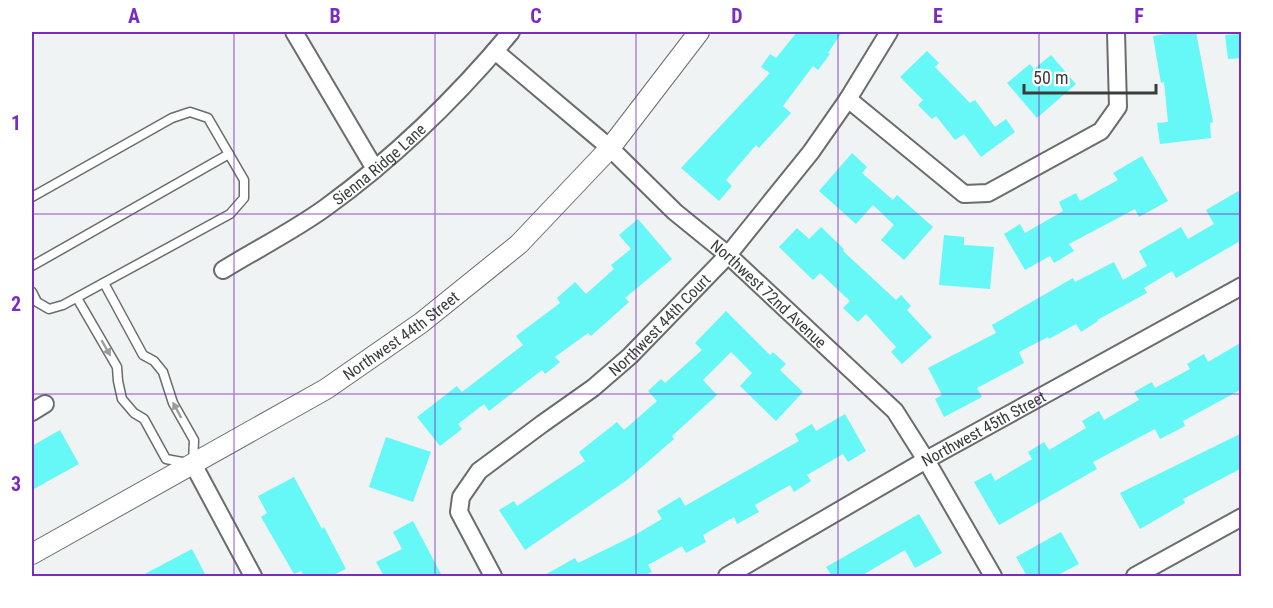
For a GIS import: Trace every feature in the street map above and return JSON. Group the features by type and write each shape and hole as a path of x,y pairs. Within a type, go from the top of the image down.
{"street":[{"path":"294,32 375,169"},
{"name":"Sienna Ridge Lane","path":"223,270 323,209 375,169 480,69 511,32"},
{"name":"Northwest 44th Street","path":"32,554 326,389 421,323 519,244 610,148 699,32"},
{"name":"Northwest 44th Court","path":"493,576 459,512 461,497 479,471 592,388 630,356 728,255 811,152 848,99 889,32"},
{"path":"848,99 964,194 988,193 1101,131 1118,107 1116,32"},
{"name":"Northwest 72nd Avenue","path":"495,51 610,148 675,212 728,255 895,411 993,576"},
{"name":"Northwest 45th Street","path":"727,576 926,460 1242,286"},
{"path":"193,464 253,576"},
{"path":"1136,576 1242,517"}],"lane":[{"path":"32,197 172,118 190,112 208,118 244,180 244,198 230,214 77,298 49,309 38,302 32,292"},
{"path":"32,266 229,154"},
{"path":"77,298 117,367 122,399 134,413 144,419 166,459 193,464 194,440 173,403 163,372 154,361 143,355 104,283"}],"building":[{"path":"797,32 842,32 818,70 813,66 783,106 791,113 759,148 756,145 726,180 732,186 719,201 681,168 770,73 761,67 770,54 776,58"},
{"path":"1196,32 1213,122 1210,123 1211,138 1160,144 1157,123 1168,122 1164,82 1161,83 1153,36"},
{"path":"1242,34 1242,58 1228,59 1225,35"},
{"path":"927,51 939,63 935,67 970,103 975,100 995,127 1006,119 1015,132 981,157 964,134 955,140 936,116 932,119 918,105 923,100 900,77"},
{"path":"1051,55 1076,84 1037,118 1007,83 1030,64 1034,69"},
{"path":"852,153 867,167 862,173 893,200 897,195 933,227 904,260 881,240 894,225 873,205 856,224 819,191"},
{"path":"1142,156 1168,201 1139,217 1135,209 1069,244 1074,251 1054,263 1050,256 1025,270 1004,234 1020,224 1025,233 1063,211 1059,202 1076,193 1080,201 1118,180 1113,173"},
{"path":"1242,189 1242,240 1176,278 1172,271 1144,288 1147,293 1097,320 1081,332 1076,324 1019,352 1024,363 977,388 982,397 944,417 935,399 942,395 928,368 996,333 992,325 1073,278 1075,282 1114,262 1123,280 1147,266 1139,251 1181,227 1188,239 1214,224 1206,210"},
{"path":"638,219 672,259 625,298 629,302 591,336 588,333 555,357 560,362 545,374 542,370 489,411 484,404 458,424 462,429 440,446 417,417 457,386 462,392 523,345 516,336 560,303 557,298 575,282 586,294 614,269 611,265 631,249 619,235"},
{"path":"821,227 844,249 843,251 896,300 901,295 911,306 907,310 932,337 902,364 891,352 896,347 866,314 858,322 843,308 850,301 820,273 813,280 779,247 797,228 809,239"},
{"path":"944,235 964,237 964,245 994,247 990,289 939,285"},
{"path":"726,311 770,355 773,352 786,364 780,370 803,392 776,421 740,386 752,373 731,352 703,380 717,395 672,436 674,439 627,480 525,550 499,510 514,501 517,506 585,461 579,452 617,422 624,430 657,401 648,391 661,379 665,383 702,350 695,343"},
{"path":"1242,342 1242,389 1183,421 1185,426 1160,439 1155,429 1093,462 1097,469 999,525 974,482 991,473 995,481 1032,459 1028,452 1044,442 1049,450 1086,428 1082,421 1099,411 1104,420 1139,400 1134,392 1152,382 1155,388 1190,369 1187,364 1204,354 1208,362"},
{"path":"845,414 866,451 848,462 843,454 807,475 811,481 794,492 790,485 755,505 759,512 737,524 734,517 703,535 706,542 686,553 682,546 648,565 652,572 643,576 543,576 575,558 578,563 633,536 662,519 657,511 680,497 685,506 799,441 795,434 812,424 816,431"},
{"path":"60,430 79,464 32,490 32,446"},
{"path":"1242,433 1242,468 1183,499 1185,503 1140,529 1120,493"},
{"path":"386,437 431,452 413,502 369,487"},
{"path":"294,477 346,569 331,576 304,576 301,571 294,574 261,517 267,513 258,496"},
{"path":"919,514 942,553 915,568 905,550 861,576 832,576 826,567"},
{"path":"413,521 442,576 384,576 376,562 402,549 393,532"},
{"path":"1061,532 1079,564 1056,576 1027,576 1016,557"},
{"path":"192,549 206,576 141,576"}]}
